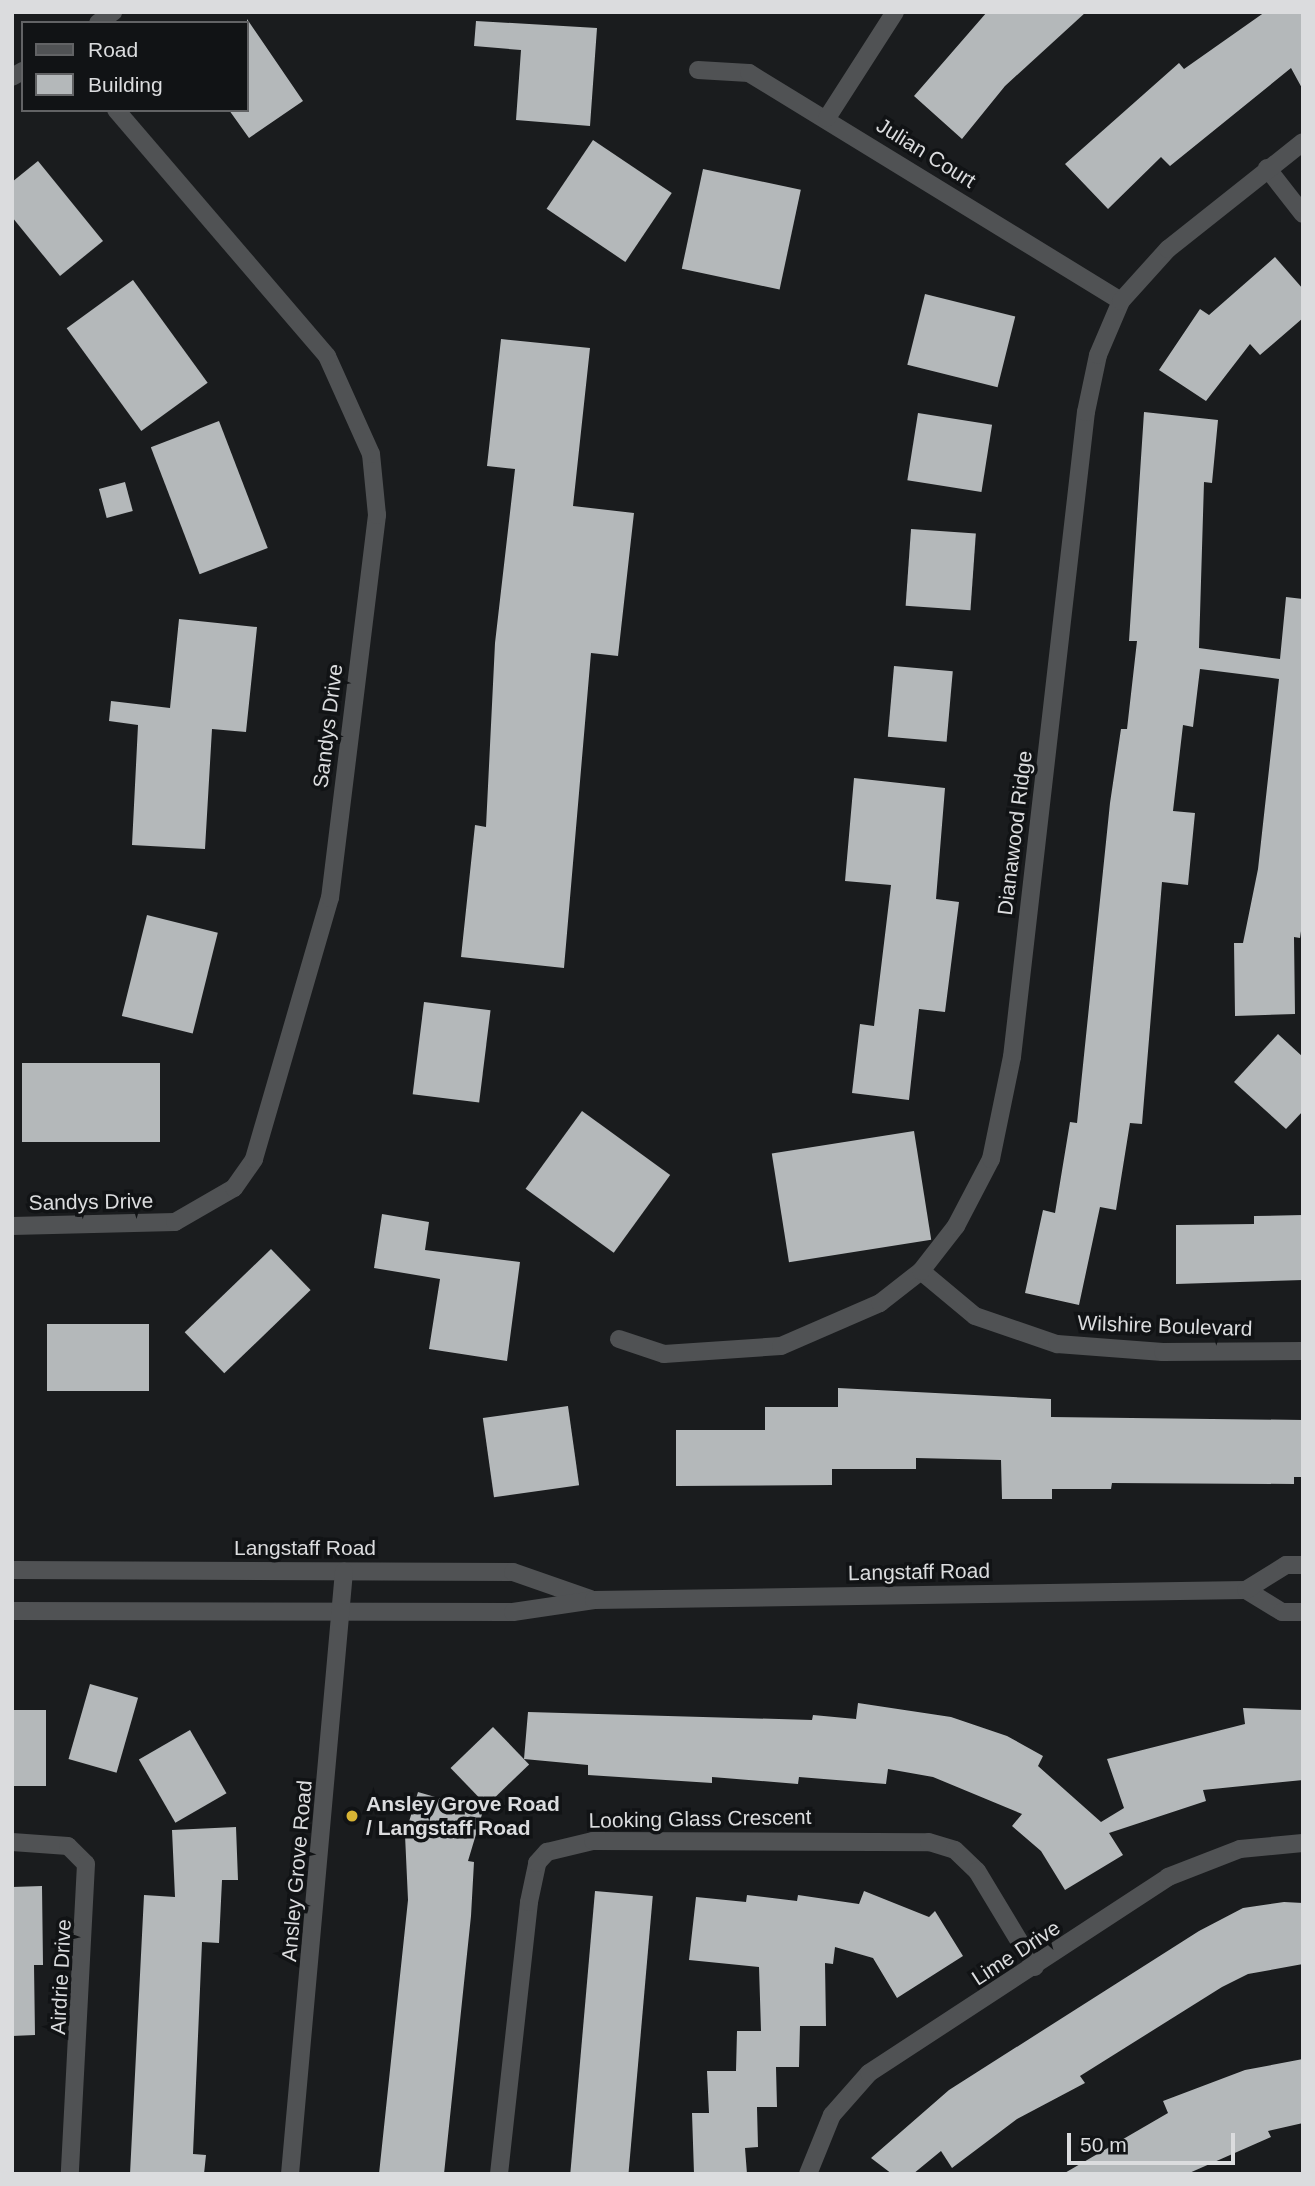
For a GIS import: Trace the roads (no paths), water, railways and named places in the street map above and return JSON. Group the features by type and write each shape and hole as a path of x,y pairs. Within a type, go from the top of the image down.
{"street":[{"path":"827,118 895,12"},
{"name":"Julian Court","path":"698,70 748,73 827,118 1121,301"},
{"name":"Sandys Drive","path":"12,1226 175,1222 234,1188 254,1159 330,898 377,515 371,454 327,356 118,112"},
{"name":"Dianawood Ridge","path":"620,1339 664,1353 780,1346 870,1308 921,1271 956,1226 991,1159 1003,1107 1086,412 1098,355 1121,301 1183,235 1303,142"},
{"path":"1267,169 1303,214"},
{"name":"Wilshire Boulevard","path":"921,1271 975,1316 1057,1344 1163,1352 1303,1350"},
{"path":"1303,1565 1286,1565 1246,1590 1282,1612 1303,1612"},
{"name":"Langstaff Road","path":"12,1570 513,1572 594,1600"},
{"name":"Ansley Grove Road","path":"290,2174 344,1571"},
{"name":"Langstaff Road","path":"12,1611 513,1612 594,1600 1246,1590"},
{"name":"Looking Glass Crescent","path":"499,2174 529,1902 537,1863 547,1852 593,1841 929,1842 955,1850 977,1871 1035,1967"},
{"name":"Airdrie Drive","path":"12,1842 61,1844 86,1864 70,2174"},
{"name":"Lime Drive","path":"808,2174 817,2141 851,2089 1168,1877 1240,1849 1303,1843"}],"place":[{"name":"Ansley Grove Road / Langstaff Road","path":"352,1816"}]}
